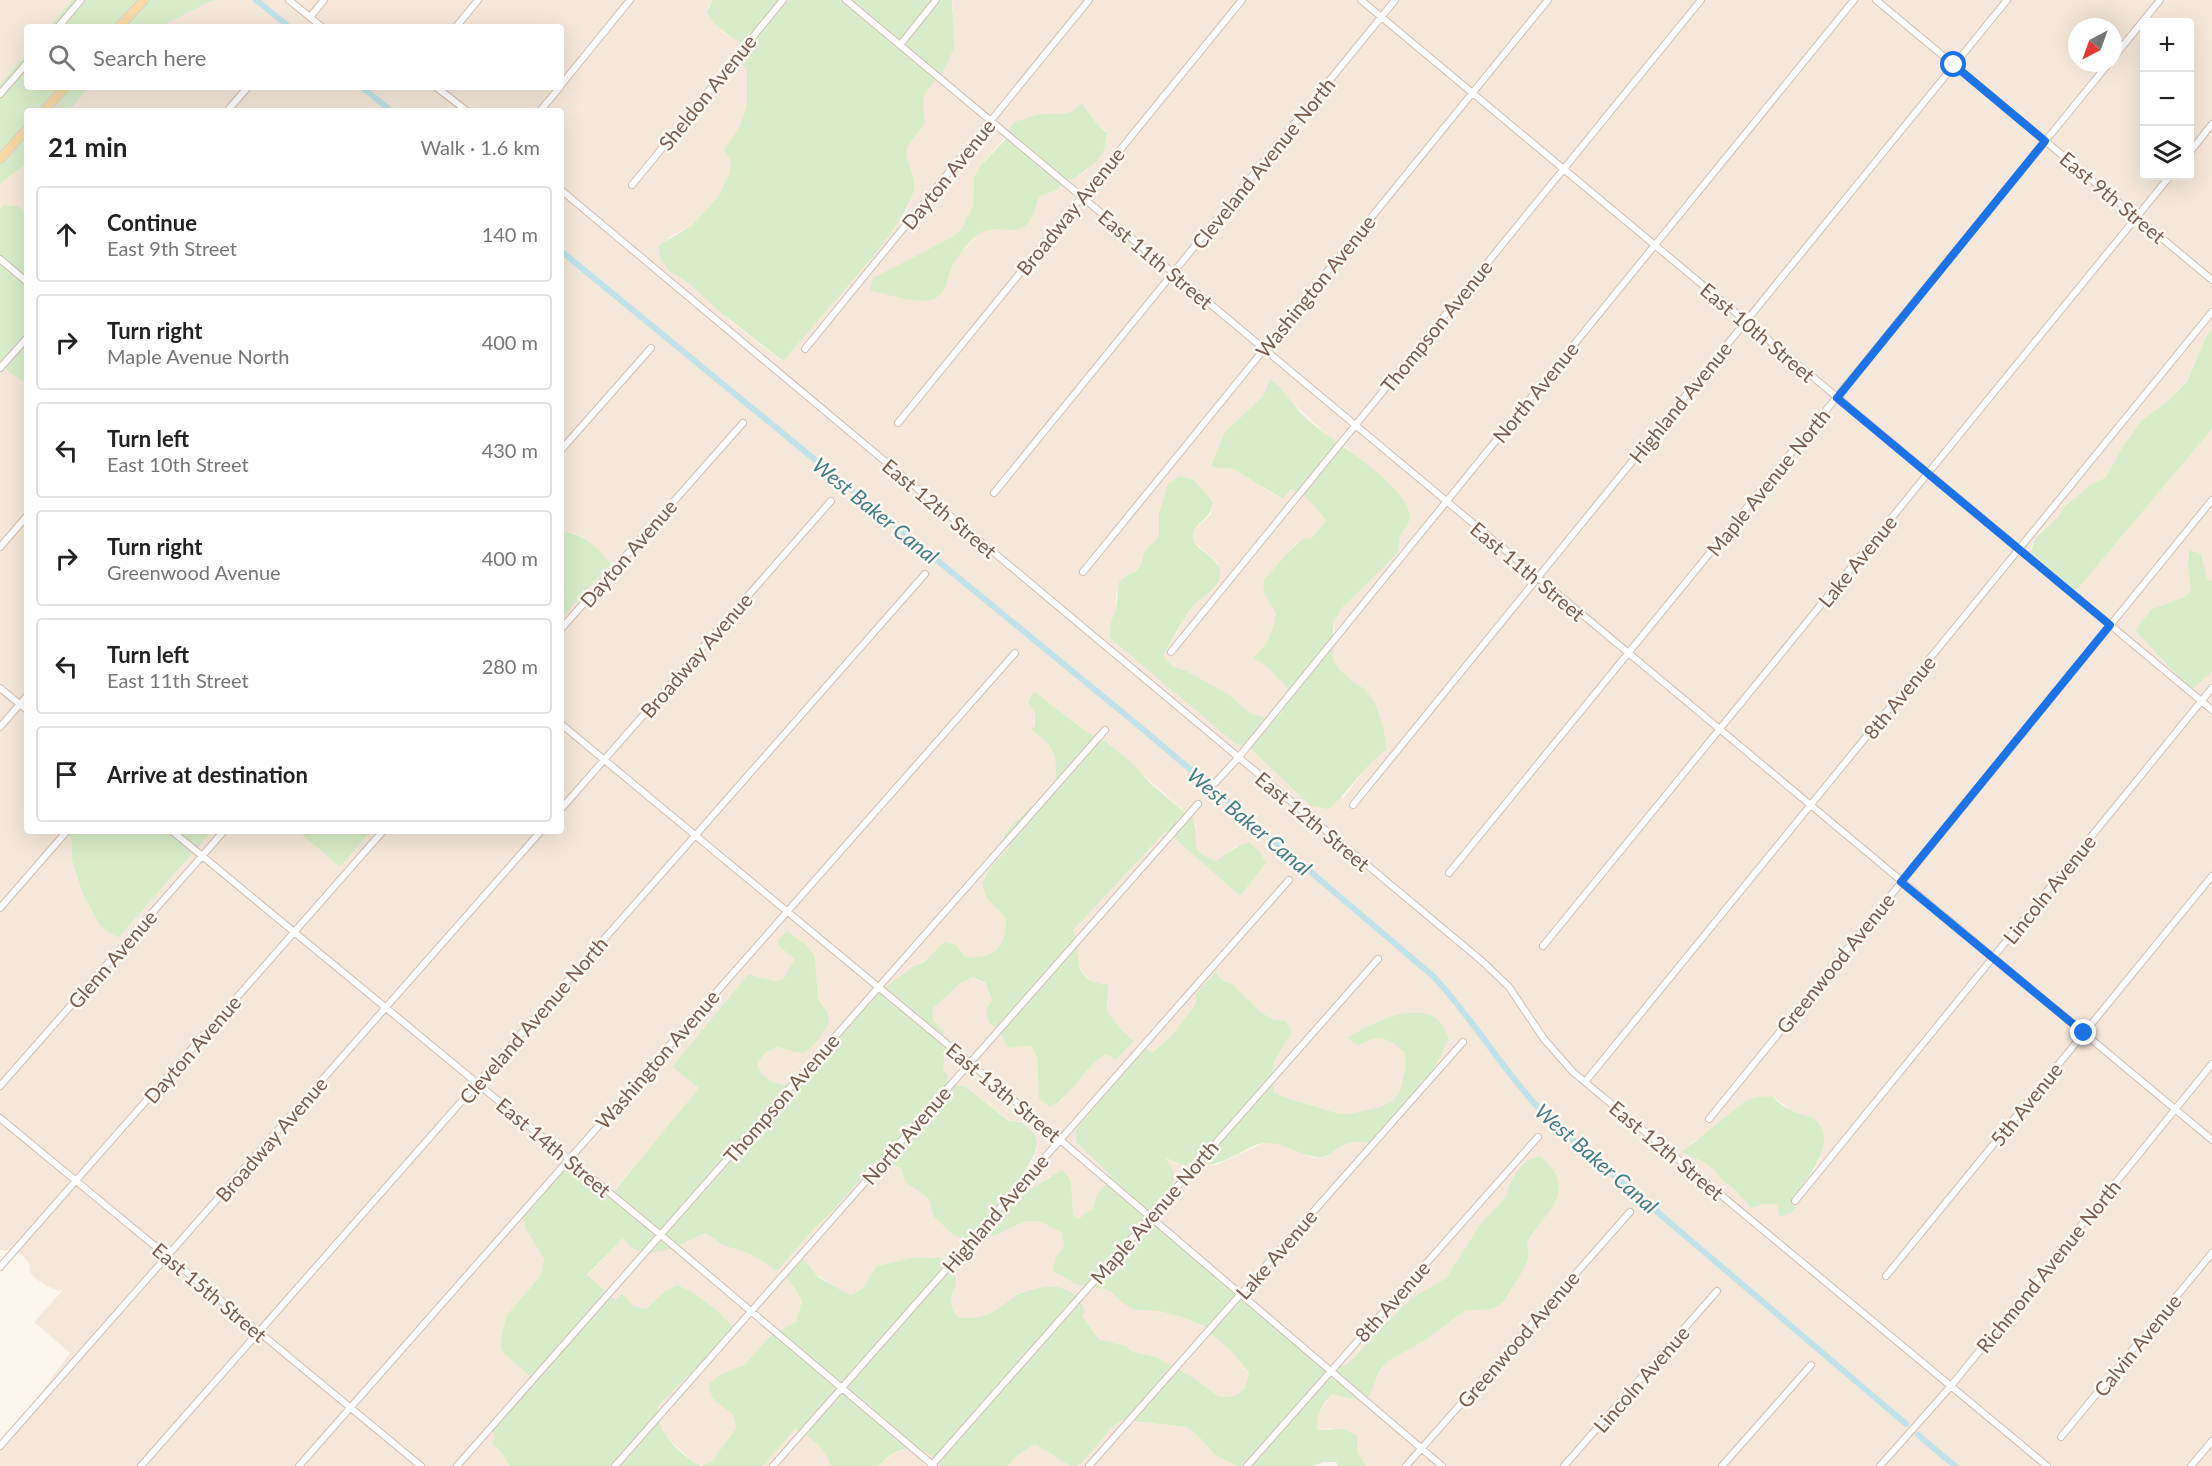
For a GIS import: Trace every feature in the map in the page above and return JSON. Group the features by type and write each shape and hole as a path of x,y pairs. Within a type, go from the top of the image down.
{"main road":[{"path":"122,24 144,0"},
{"path":"47,108 62,90"},
{"path":"0,159 24,132"}],"street":[{"path":"61,24 81,0"},
{"path":"289,0 318,24"},
{"path":"310,17 324,0"},
{"path":"458,24 478,0"},
{"path":"564,81 630,0"},
{"name":"Sheldon Avenue","path":"632,185 783,0"},
{"name":"East 11th Street","path":"846,0 2212,1140"},
{"path":"900,45 936,0"},
{"name":"Dayton Avenue","path":"805,349 1089,0"},
{"name":"Broadway Avenue","path":"898,423 1242,0"},
{"name":"East 10th Street","path":"1361,0 2212,710"},
{"name":"Cleveland Avenue North","path":"994,493 1395,0"},
{"name":"Washington Avenue","path":"1083,572 1548,0"},
{"name":"Thompson Avenue","path":"1171,652 1701,0"},
{"name":"North Avenue","path":"1215,783 1238,758 1854,0"},
{"name":"East 9th Street","path":"1876,0 2212,280"},
{"name":"Highland Avenue","path":"1353,805 2007,0"},
{"path":"2122,47 2160,0"},
{"path":"0,94 24,66"},
{"name":"Maple Avenue North","path":"1449,873 2102,72"},
{"path":"230,108 245,90"},
{"path":"440,90 463,108"},
{"path":"542,108 557,90"},
{"path":"2194,147 2212,124"},
{"name":"Lake Avenue","path":"1543,946 2167,180"},
{"name":"East 12th Street","path":"564,193 1501,979 1516,995 1554,1052 1585,1082 2048,1466"},
{"path":"0,259 24,279"},
{"name":"8th Avenue","path":"1585,1082 2212,312"},
{"path":"0,368 24,341"},
{"path":"564,447 651,348"},
{"name":"Dayton Avenue","path":"564,626 743,423"},
{"name":"Greenwood Avenue","path":"1708,1119 2212,500"},
{"name":"Broadway Avenue","path":"564,806 831,501"},
{"path":"0,547 24,519"},
{"name":"Cleveland Avenue North","path":"141,1466 925,574"},
{"name":"Washington Avenue","path":"299,1466 1015,653"},
{"path":"0,688 24,708"},
{"name":"Lincoln Avenue","path":"1795,1201 2212,688"},
{"path":"0,727 24,700"},
{"name":"East 13th Street","path":"564,727 970,1063 1442,1466"},
{"name":"Thompson Avenue","path":"457,1466 1105,730"},
{"name":"North Avenue","path":"615,1466 1197,804"},
{"path":"0,908 64,834"},
{"name":"East 14th Street","path":"176,834 751,1311 932,1466"},
{"name":"Glenn Avenue","path":"0,1086 221,834"},
{"name":"Dayton Avenue","path":"0,1267 380,834"},
{"name":"Broadway Avenue","path":"0,1446 539,834"},
{"name":"5th Avenue","path":"1886,1276 2212,876"},
{"name":"Highland Avenue","path":"773,1466 1289,880"},
{"name":"Maple Avenue North","path":"932,1466 1378,959"},
{"name":"Lake Avenue","path":"1089,1466 1462,1042"},
{"name":"Richmond Avenue North","path":"1880,1466 1951,1386 2212,1064"},
{"name":"East 15th Street","path":"0,1118 421,1466"},
{"name":"8th Avenue","path":"1247,1466 1538,1137"},
{"name":"Greenwood Avenue","path":"1406,1466 1630,1212"},
{"name":"Calvin Avenue","path":"2061,1437 2212,1252"},
{"name":"Lincoln Avenue","path":"1564,1466 1718,1291"},
{"path":"1722,1466 1811,1365"},
{"path":"2191,1466 2212,1440"}],"shaded area":[{"path":"0,0 72,0 52,24 24,24 24,56 0,84"},
{"path":"284,0 313,24 166,24 212,1"},
{"path":"294,0 713,0 708,7 709,15 724,33 751,48 747,71 747,103 739,128 724,150 731,161 729,174 718,197 691,226 668,238 681,279 692,286 731,322 782,361 872,258 905,213 914,192 914,180 906,154 908,145 925,124 923,101 926,92 943,72 953,8 952,0 2212,0 2212,330 2206,337 2187,380 2169,400 2142,420 2123,446 2106,477 2090,485 2040,532 2031,546 2031,552 2076,591 2212,429 2212,581 2207,579 2201,554 2187,557 2191,591 2184,597 2152,609 2141,634 2191,689 2212,672 2212,1060 1951,1381 1575,1069 1547,1037 1511,984 1485,960 564,189 564,108 468,108 445,90 564,90 564,24 324,24","holes":["1082,103 1096,123 1107,132 1104,151 1086,171 1074,179 1068,179 1055,191 1039,196 1001,229 988,228 977,235 960,254 949,278 908,299 883,293 896,266 952,237 962,228 973,205 974,178 980,166 1020,120 1038,115 1064,115 1076,110","1264,395 1296,406 1330,438 1346,447 1410,520 1400,536 1398,553 1342,608 1333,623 1335,633 1332,647 1333,659 1339,669 1365,689 1372,760 1343,798 1240,743 1237,745 1111,634 1111,621 1116,610 1116,594 1124,577 1135,572 1141,565 1144,552 1159,536 1159,513 1164,500 1210,497 1213,503 1211,514 1195,529 1193,536 1194,542 1218,563 1216,585 1196,603 1183,621 1164,656 1173,667 1185,670 1228,694 1250,714 1266,717 1281,714 1288,697 1287,687 1267,667 1254,658 1273,633 1276,612 1263,592 1264,579 1281,563 1295,544 1311,539 1326,521 1313,503 1300,492 1291,489 1282,499 1233,469 1212,467 1224,433","1772,1096 1791,1110 1805,1115 1821,1158 1808,1181 1798,1190 1792,1204 1796,1207 1779,1216 1777,1204 1764,1204 1751,1208 1704,1162 1691,1143"]},
{"path":"86,90 434,90 458,108 72,108"},
{"path":"24,165 24,212 18,206 4,205 0,208 0,184"},
{"path":"564,197 1481,964 1513,997 1542,1041 1571,1074 1946,1386 1876,1466 1366,1466 1357,1451 1356,1436 1330,1428 1317,1430 1316,1416 1332,1394 1357,1400 1370,1396 1379,1371 1388,1361 1422,1342 1466,1311 1492,1309 1525,1267 1529,1255 1527,1242 1556,1201 1507,1194 1481,1223 1446,1278 1412,1298 1372,1336 1355,1357 1345,1365 1333,1370 1160,1225 1153,1214 1165,1158 1177,1164 1216,1165 1264,1143 1276,1143 1314,1158 1327,1157 1337,1148 1362,1140 1432,1073 1449,1038 1407,1014 1380,1020 1357,1031 1347,1038 1358,1046 1369,1039 1382,1037 1394,1043 1404,1052 1406,1065 1400,1091 1392,1101 1380,1107 1340,1114 1273,1092 1273,1063 1292,1032 1286,1021 1272,1019 1261,1012 1232,984 1220,979 1171,1036 1153,1052 1146,1048 1115,1079 1103,1098 1076,1129 1076,1142 1110,1175 1107,1183 1097,1194 1093,1208 1078,1219 1073,1215 1071,1180 1050,1176 1041,1185 1028,1189 1021,1188 1020,1179 1035,1157 1037,1148 1035,1137 1019,1121 1010,1121 965,1086 955,1085 945,1080 942,1070 945,1047 939,1043 944,1035 934,1021 932,1009 961,983 973,977 985,984 992,1000 988,1005 1008,1048 1031,1046 1037,1058 1038,1086 1061,1101 1095,1060 1107,1054 1122,1031 1107,1011 1108,998 1095,983 1084,975 1078,964 1076,940 1072,930 1166,831 1240,896 1266,863 1236,846 1215,861 1203,856 1194,843 1196,826 1193,819 1105,741 1088,733 1034,691 1035,733 1049,745 1055,756 1056,785 1022,814 1003,836 1010,846 990,868 982,883 997,910 1006,919 1006,932 1001,944 992,954 980,959 965,957 957,945 914,966 876,994 827,1052 797,1083 787,1085 772,1082 761,1073 757,1063 765,1053 779,1047 791,1051 827,1011 818,999 815,956 780,947 795,959 782,980 774,981 748,974 673,1066 700,1088 610,1195 527,1231 544,1259 541,1275 506,1316 501,1340 533,1379 492,1443 502,1453 509,1466 0,1466 0,1449 70,1353 34,1322 63,1290 59,1291 36,1279 30,1272 29,1263 22,1255 15,1251 0,1250 0,366 24,382 24,834 68,834 72,840 72,861 82,892 100,926 118,938 209,834 301,834 340,867 368,834 564,834 564,616 610,564 583,537 575,533 564,532"},
{"path":"2212,1069 2212,1466 2053,1466 1955,1385"},
{"path":"886,1162 901,1168 905,1182 928,1198 934,1217 953,1235 962,1239 996,1235 1026,1221 1039,1221 1063,1233 1064,1246 1056,1257 1079,1283 1109,1290 1134,1310 1158,1311 1202,1325 1231,1351 1249,1374 1245,1388 1235,1396 1219,1397 1193,1377 1156,1357 1133,1352 1126,1346 1099,1339 1082,1316 1024,1293 1016,1294 1011,1301 999,1309 976,1319 957,1316 950,1303 957,1279 953,1268 943,1258 916,1257 877,1266 862,1289 851,1295 815,1274 786,1278 802,1301 796,1323 771,1335 744,1365 719,1375 712,1398 733,1415 736,1428 713,1460 701,1466 690,1459 664,1435 659,1421 658,1406 717,1350 725,1318 703,1301 665,1291 646,1309 617,1301 587,1276 623,1238 664,1250 677,1247 705,1233 724,1246 749,1253 777,1271 872,1165"},
{"path":"1951,1390 2042,1466 1884,1466"},
{"path":"1121,1420 1187,1427 1215,1455 1236,1466 1077,1466"},
{"path":"796,1427 819,1445 829,1458 831,1466 763,1466"},
{"path":"1035,1444 1070,1466 1007,1466 1018,1455"},
{"path":"909,1448 928,1451 941,1466 878,1466 894,1453"}],"green space":[{"path":"72,0 140,0 118,24 52,24"},
{"path":"148,0 217,0 166,24 126,24"},
{"path":"713,0 952,0 954,48 943,72 926,92 923,101 925,124 908,145 906,154 914,180 914,192 901,219 872,258 783,361 721,313 692,286 670,271 661,260 658,246 691,226 718,197 729,174 731,161 724,150 739,128 747,103 747,71 740,62 751,48 726,33 711,18 707,11"},
{"path":"24,56 24,90 58,90 43,108 24,108 24,128 0,155 0,84"},
{"path":"66,90 86,90 72,108 51,108"},
{"path":"1082,103 1096,123 1107,133 1104,151 1096,162 1074,179 1068,179 1055,191 1039,196 1026,225 1015,230 988,230 974,238 954,263 942,293 934,299 912,300 870,290 873,278 952,237 962,228 973,205 974,178 980,166 1009,136 1009,129 1016,121 1038,115 1066,113"},
{"path":"24,137 24,165 0,184 0,164"},
{"path":"4,205 18,206 24,212 24,382 0,366 0,208"},
{"path":"2212,330 2212,429 2076,591 2031,552 2035,538 2058,517 2064,507 2090,485 2106,477 2123,446 2142,420 2169,400 2187,381 2206,337"},
{"path":"1270,379 1280,387 1304,416 1387,481 1399,493 1409,511 1410,520 1400,536 1398,553 1342,608 1333,623 1333,659 1339,669 1365,689 1375,703 1384,729 1386,750 1370,763 1329,809 1311,806 1251,749 1237,745 1110,638 1119,582 1135,572 1141,565 1144,552 1159,536 1159,513 1168,484 1180,476 1194,480 1213,502 1209,513 1194,532 1194,542 1215,561 1220,577 1212,590 1195,604 1186,616 1164,656 1173,667 1185,670 1228,694 1251,714 1266,717 1281,714 1288,697 1287,687 1267,667 1253,658 1269,637 1276,613 1263,592 1264,579 1294,547 1305,538 1311,539 1326,521 1311,502 1291,489 1283,499 1233,469 1211,467 1224,433 1264,395"},
{"path":"564,532 583,538 595,546 611,564 564,616"},
{"path":"2190,550 2201,554 2207,579 2212,581 2212,672 2191,690 2135,630 2152,609 2184,597 2191,591 2188,564"},
{"path":"1034,691 1088,733 1105,741 1193,819 1197,848 1200,852 1215,861 1249,842 1259,851 1266,863 1240,896 1166,831 1073,930 1082,972 1095,982 1108,985 1107,1011 1122,1031 1134,1041 1115,1060 1107,1054 1099,1059 1066,1095 1050,1107 1039,1099 1037,1058 1031,1046 1008,1048 1001,1034 989,1022 986,1009 992,1000 985,983 973,977 961,983 932,1009 934,1021 944,1035 940,1043 945,1047 943,1070 949,1076 946,1080 955,1085 965,1086 1009,1121 1021,1123 1034,1134 1037,1142 1036,1149 1022,1179 1021,1187 1024,1185 1028,1189 1033,1187 1062,1170 1071,1180 1073,1215 1078,1219 1093,1208 1097,1194 1107,1183 1110,1175 1076,1142 1076,1129 1103,1098 1115,1079 1146,1048 1153,1052 1171,1036 1196,1004 1196,993 1216,972 1220,979 1232,984 1261,1012 1272,1019 1286,1021 1292,1032 1273,1063 1273,1092 1340,1114 1380,1107 1392,1101 1400,1091 1406,1065 1404,1052 1387,1040 1371,1039 1358,1046 1347,1038 1365,1027 1388,1018 1401,1014 1423,1013 1432,1016 1443,1025 1449,1039 1432,1073 1372,1144 1350,1143 1329,1155 1316,1157 1281,1145 1262,1143 1231,1158 1204,1166 1185,1165 1166,1158 1173,1171 1173,1183 1169,1194 1154,1214 1160,1225 1333,1369 1345,1365 1355,1357 1372,1336 1412,1298 1446,1278 1481,1223 1507,1194 1518,1170 1528,1160 1540,1156 1552,1168 1558,1179 1559,1190 1550,1210 1527,1242 1529,1255 1525,1267 1503,1302 1492,1309 1466,1311 1422,1342 1388,1361 1379,1371 1370,1396 1357,1400 1332,1394 1328,1398 1318,1415 1317,1430 1344,1429 1357,1436 1357,1451 1366,1466 1338,1466 1336,1462 1323,1462 1313,1466 1236,1466 1215,1455 1187,1427 1122,1420 1111,1428 1077,1466 1070,1466 1035,1444 1018,1455 1007,1466 941,1466 930,1454 911,1448 896,1452 878,1466 831,1466 821,1449 796,1428 763,1466 702,1466 713,1460 736,1428 733,1415 712,1398 709,1384 719,1375 744,1365 771,1335 796,1322 802,1301 786,1278 803,1259 818,1277 851,1295 862,1289 877,1266 916,1257 943,1258 956,1275 951,1300 952,1307 957,1316 966,1318 989,1314 1016,1295 1037,1288 1062,1288 1069,1291 1081,1303 1085,1312 1082,1316 1099,1339 1126,1346 1133,1352 1156,1357 1193,1377 1219,1397 1235,1396 1245,1388 1249,1373 1231,1351 1202,1325 1158,1311 1134,1310 1109,1290 1076,1284 1053,1271 1056,1257 1064,1246 1062,1233 1039,1221 1026,1221 996,1235 962,1239 953,1235 934,1217 928,1198 905,1182 901,1168 886,1162 872,1165 777,1271 749,1253 724,1246 705,1233 674,1248 651,1252 631,1247 623,1238 587,1275 616,1300 622,1294 634,1306 646,1309 665,1291 677,1285 708,1303 733,1328 717,1350 658,1406 660,1425 665,1434 677,1449 701,1466 509,1466 502,1453 492,1443 495,1437 492,1428 533,1379 504,1353 501,1340 506,1316 541,1275 544,1259 527,1231 522,1214 571,1158 611,1195 699,1088 672,1067 748,974 774,981 782,980 795,959 780,947 777,941 787,931 806,945 815,956 818,999 827,1012 829,1023 817,1042 804,1053 778,1047 765,1053 757,1063 761,1073 772,1082 787,1085 797,1083 827,1052 876,994 914,966 924,962 944,942 957,945 965,957 983,956 996,950 1004,938 1006,919 987,898 982,883 990,868 1010,846 1003,836 1056,785 1055,756 1049,745 1031,729 1035,726 1035,713 1028,702"},
{"path":"68,834 209,834 118,938 100,926 82,892 72,861 72,840"},
{"path":"301,834 368,834 340,867"},
{"path":"1772,1096 1786,1107 1816,1121 1823,1130 1824,1141 1817,1163 1792,1204 1796,1207 1791,1213 1779,1217 1777,1204 1764,1204 1751,1208 1714,1170 1704,1162 1682,1152 1744,1102 1756,1097"}],"waterway":[{"name":"West Baker Canal","path":"256,0 285,24"},
{"name":"West Baker Canal","path":"366,90 387,108"},
{"name":"West Baker Canal","path":"564,253 1145,731 1433,976 1464,1012 1521,1088 1553,1123 1906,1424"},
{"name":"West Baker Canal","path":"1918,1435 1955,1466"}],"route":[{"path":"1954,65 2045,141 1837,398 2110,625 1901,882 2084,1033"}]}
